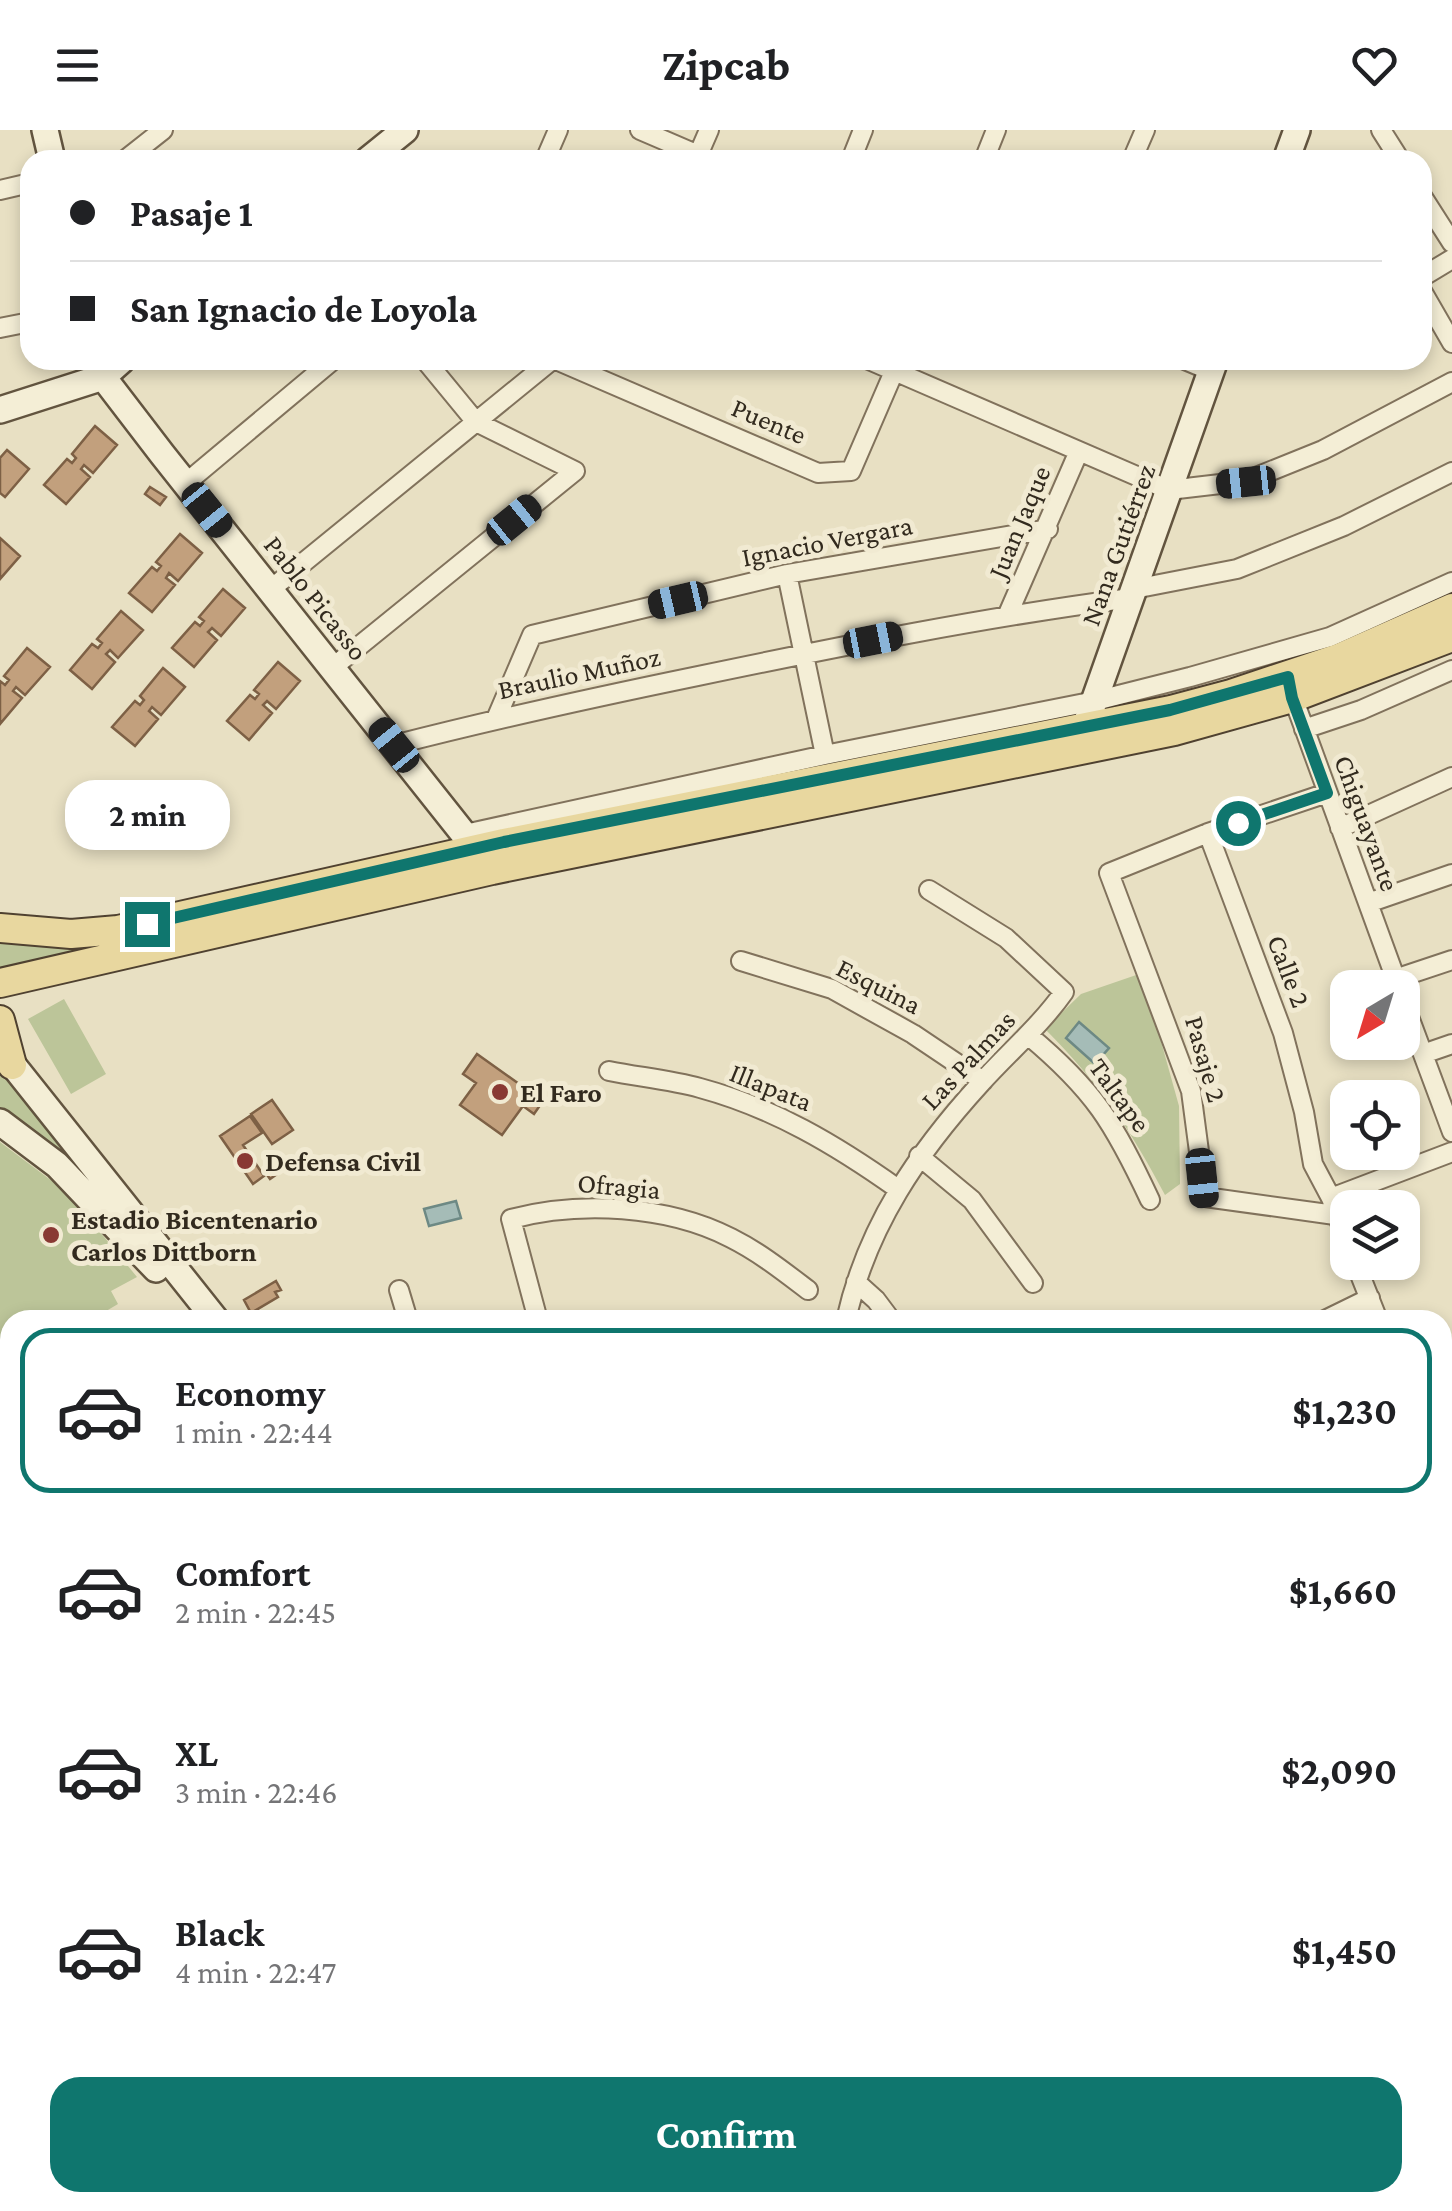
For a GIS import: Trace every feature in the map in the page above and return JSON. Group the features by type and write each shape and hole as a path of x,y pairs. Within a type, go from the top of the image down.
{"main road":[{"path":"1290,688 1339,658 1452,608"},
{"path":"0,928 71,934 118,930 478,851 1081,740 1186,706 1290,688 1452,637"},
{"path":"0,982 478,851"},
{"path":"0,1010 4,995 36,973"},
{"path":"0,1020 6,1057"}],"street":[{"path":"138,150 163,130"},
{"path":"380,150 405,130"},
{"path":"640,130 684,150"},
{"path":"1432,212 1452,243"},
{"path":"1432,309 1452,343"},
{"path":"0,410 98,370"},
{"name":"Pablo Picasso","path":"111,370 186,483 478,851"},
{"path":"186,483 321,370"},
{"path":"332,668 575,470 476,422 433,370"},
{"path":"271,589 541,370"},
{"name":"Puente","path":"578,370 818,472 852,471 894,370"},
{"path":"907,370 1170,490 1246,482 1322,450 1452,382"},
{"name":"Nana Gutiérrez","path":"1081,740 1213,370"},
{"name":"Juan Jaque","path":"1008,614 1080,451"},
{"name":"Braulio Muñoz","path":"394,745 496,719 806,653 1133,594 1237,569 1344,526 1452,472"},
{"name":"Ignacio Vergara","path":"496,719 532,635 787,574 1048,529"},
{"path":"787,574 825,755"},
{"path":"478,851 825,755 1095,701 1330,637 1452,582"},
{"path":"1304,730 1452,670"},
{"name":"Chiguayante","path":"1290,688 1392,970"},
{"path":"1340,828 1452,777"},
{"path":"1208,833 1327,793"},
{"name":"Pasaje 2","path":"1208,833 1110,872 1191,1091 1205,1198 1330,1206"},
{"name":"Calle 2","path":"1208,833 1283,1034 1313,1164 1330,1200"},
{"path":"1368,903 1452,874"},
{"name":"Las Palmas","path":"849,1310 872,1238 919,1156 1064,992 1006,938 930,890"},
{"path":"1420,973 1452,960"},
{"name":"Esquina","path":"740,961 832,990 913,1034 983,1081"},
{"name":"Taltape","path":"1028,1035 1094,1096 1120,1137 1150,1200"},
{"path":"1423,1054 1452,1044"},
{"path":"1420,1046 1452,1130"},
{"path":"6,1057 208,1310"},
{"name":"Illapata","path":"609,1071 700,1088 775,1114 835,1144 898,1188"},
{"path":"0,1122 56,1164 101,1208 189,1310"},
{"path":"1368,1190 1452,1152"},
{"path":"919,1156 972,1200 1033,1283"},
{"name":"Ofragia","path":"535,1310 511,1219 568,1208 626,1211 692,1224 728,1236 808,1290"},
{"path":"1362,1280 1374,1310"},
{"path":"856,1282 884,1310"},
{"path":"400,1290 405,1310"},
{"path":"1345,1310 1370,1298"}],"green space":[{"path":"0,940 32,946 91,943 90,949 0,971"},
{"path":"1142,973 1179,1106 1180,1184 1165,1195 1112,1107 1045,1029 1081,994"},
{"path":"64,999 106,1074 71,1094 28,1019"},
{"path":"0,1071 84,1170 81,1173 0,1108"},
{"name":"Estadio Bicentenario Carlos Dittborn","path":"0,1142 68,1193 137,1277 111,1291 118,1304 108,1310 0,1310"}],"water":[{"path":"1079,1022 1109,1048 1095,1064 1066,1038"},
{"path":"456,1201 461,1218 429,1226 424,1209"}],"building":[{"path":"95,426 117,445 93,473 84,465 81,469 90,477 66,504 44,485 67,459 72,463 76,458 72,454"},
{"path":"7,450 29,469 5,497 0,493 0,458"},
{"path":"150,487 166,497 160,505 145,494"},
{"path":"180,534 202,553 178,581 169,573 166,578 175,585 152,612 129,593 152,567 157,571 161,566 156,562"},
{"path":"0,538 20,556 0,579"},
{"path":"223,589 245,608 221,636 212,628 208,632 217,640 194,667 172,648 195,622 200,626 204,621 199,617"},
{"path":"121,611 143,630 118,658 110,650 106,654 115,662 92,689 70,670 92,644 98,648 102,643 97,639"},
{"path":"27,648 50,667 25,695 16,687 13,691 22,698 0,724 0,681 5,685 9,680 4,676"},
{"path":"278,662 300,681 276,709 267,701 263,705 272,713 249,740 227,721 250,695 255,699 259,694 254,690"},
{"path":"163,668 185,687 161,715 152,707 149,711 158,719 135,746 112,727 135,701 140,705 144,700 140,696"},
{"name":"El Faro","path":"477,1054 543,1101 534,1114 523,1106 502,1135 460,1105 476,1083 463,1074"},
{"path":"272,1100 293,1130 272,1144 251,1114"},
{"name":"Defensa Civil","path":"250,1116 262,1133 243,1145 264,1176 253,1184 220,1136"},
{"path":"279,1157 286,1168 270,1179 263,1169"},
{"path":"276,1281 281,1290 275,1292 278,1297 256,1310 249,1310 244,1300"}],"place":[{"name":"El Faro","path":"500,1092"},
{"name":"Defensa Civil","path":"245,1161"},
{"name":"Estadio Bicentenario Carlos Dittborn","path":"51,1235"}],"route":[{"path":"147,924 504,842 1170,710 1288,677 1327,793 1238,823"}]}
